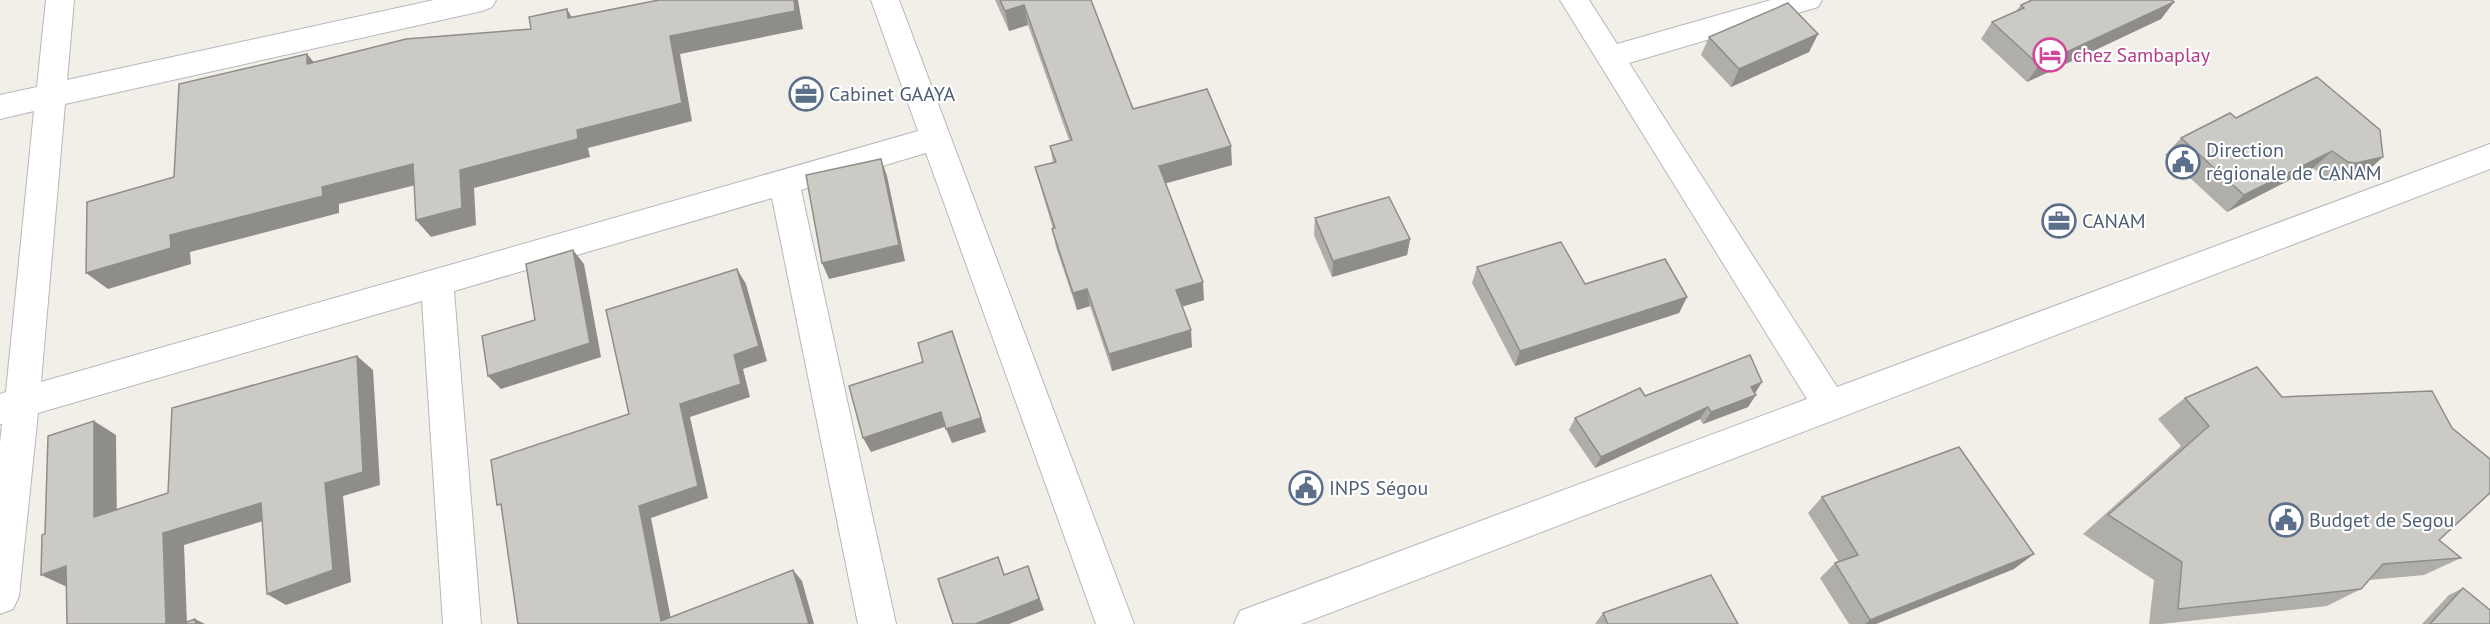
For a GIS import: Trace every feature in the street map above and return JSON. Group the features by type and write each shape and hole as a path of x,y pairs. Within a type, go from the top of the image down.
{"street":[{"path":"0,596 11,406 60,0"},
{"path":"0,107 482,0"},
{"path":"885,0 1115,624"},
{"path":"1574,0 1830,406"},
{"path":"1610,57 1808,0"},
{"path":"11,406 936,138"},
{"path":"1253,624 2490,156"},
{"path":"784,182 877,624"},
{"path":"437,283 462,624"}],"building":[{"path":"659,0 794,0 795,11 670,36 682,103 577,130 578,139 460,170 462,208 416,220 413,164 322,187 323,196 170,235 171,248 86,273 87,202 174,177 179,84 307,54 307,64 406,39 531,29 529,17 567,9 568,18"},
{"path":"1000,0 1091,0 1133,109 1207,89 1231,146 1159,166 1203,282 1176,290 1191,330 1109,354 1087,289 1073,293 1035,167 1056,162 1050,146 1072,140 1024,5 1005,11"},
{"path":"2032,0 2172,0 2174,2 2039,65 1992,22 2024,8 2021,5"},
{"path":"1788,3 1818,34 1739,69 1709,37"},
{"path":"2317,77 2380,130 2383,157 2356,163 2348,162 2332,151 2244,195 2181,138 2230,113 2236,118"},
{"path":"881,159 899,245 822,263 806,175"},
{"path":"1389,197 1410,239 1333,261 1315,218"},
{"path":"1561,242 1585,284 1665,259 1687,297 1520,351 1477,267"},
{"path":"573,250 590,343 488,376 482,336 535,320 526,264"},
{"path":"737,269 759,346 734,355 741,384 680,404 698,486 639,506 661,621 793,570 809,624 518,624 501,504 497,505 491,460 629,414 606,310"},
{"path":"952,331 981,418 946,429 941,412 863,438 849,386 923,362 918,343"},
{"path":"1750,355 1762,382 1751,387 1756,395 1711,412 1708,407 1601,457 1575,418 1640,388 1645,396"},
{"path":"357,356 363,472 325,483 333,570 267,594 261,503 163,533 166,624 67,624 66,566 41,575 42,535 45,534 48,436 94,421 94,517 168,493 172,408"},
{"path":"2257,367 2282,397 2432,391 2452,428 2490,459 2490,493 2439,540 2461,558 2383,564 2361,589 2178,609 2182,562 2108,515 2209,426 2185,398"},
{"path":"1959,447 2034,554 1870,620 1835,563 1858,555 1822,497"},
{"path":"998,557 1004,575 1028,566 1039,599 975,624 953,624 938,579"},
{"path":"1711,575 1738,624 1608,624 1603,613"},
{"path":"2463,588 2490,610 2490,624 2430,624"},
{"path":"195,619 196,624 182,624"}],"place":[{"name":"chez Sambaplay","path":"2050,55"},
{"name":"Cabinet GAAYA","path":"806,94"},
{"name":"Direction régionale de CANAM","path":"2183,162"},
{"name":"CANAM","path":"2059,221"},
{"name":"INPS Ségou","path":"1306,488"},
{"name":"Budget de Segou","path":"2286,520"}]}
